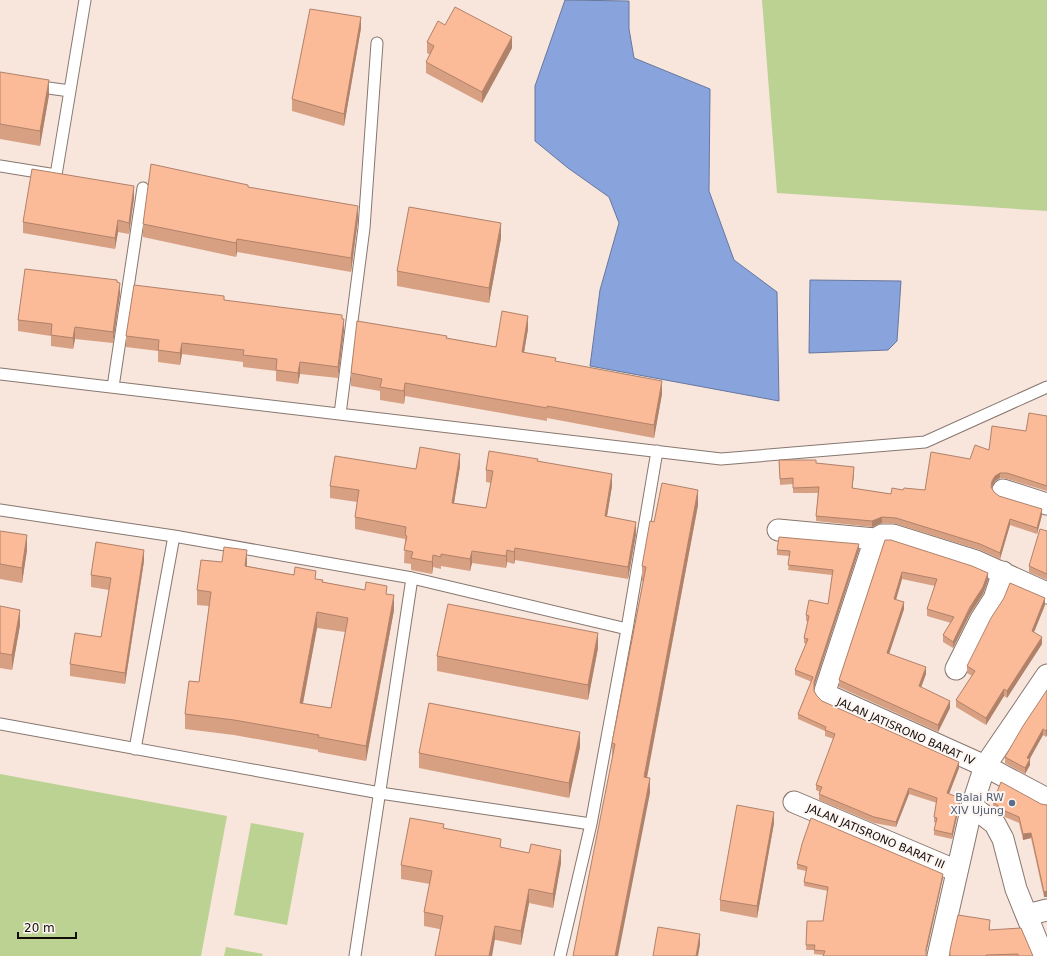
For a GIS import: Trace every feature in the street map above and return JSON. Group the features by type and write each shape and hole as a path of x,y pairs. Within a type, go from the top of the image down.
{"street":[{"path":"1003,490 1047,504"},
{"path":"778,530 879,538 893,535 976,561 1047,593"},
{"name":"JALAN JATISRONO BARAT IV","path":"879,538 825,687 827,695 985,766 1047,799"},
{"path":"956,669 981,619 994,599 1003,572"},
{"path":"938,956 972,806 985,766 1044,683"},
{"name":"JALAN JATISRONO BARAT III","path":"794,802 957,871"},
{"path":"972,806 995,824 1003,839 1016,888 1043,956"},
{"path":"1027,915 1047,910"}],"lane":[{"path":"0,166 56,175 85,0"},
{"path":"340,414 364,228 377,43"},
{"path":"23,84 70,91"},
{"path":"113,387 143,188"},
{"path":"0,374 721,458 925,442 1047,387"},
{"path":"560,956 591,824 627,629 657,451"},
{"path":"0,510 174,536 412,578 627,629"},
{"path":"135,749 174,536"},
{"path":"355,956 412,578"},
{"path":"0,724 380,793 591,824"}],"green space":[{"path":"762,0 1047,0 1047,211 777,193"},
{"path":"0,774 227,816 201,956 0,956"},
{"path":"251,823 304,833 287,925 234,915"},
{"path":"226,947 263,954 262,956 224,956"}],"water":[{"path":"565,0 629,1 629,29 634,58 710,89 709,191 734,260 777,292 779,401 590,366 600,290 619,223 609,197 568,168 535,141 535,86"},
{"path":"810,280 901,281 897,341 888,350 809,353"}],"building":[{"path":"455,7 512,37 482,92 426,62 434,46 427,42 438,21 445,25"},
{"path":"310,9 361,17 344,114 292,99"},
{"path":"0,72 49,80 40,131 0,124"},
{"path":"151,164 248,185 248,187 358,206 351,258 237,239 236,243 143,224"},
{"path":"32,169 134,186 129,223 118,220 115,238 23,222"},
{"path":"409,207 501,223 489,288 397,271"},
{"path":"25,269 117,280 117,282 120,283 113,332 75,327 73,338 51,335 52,324 18,320"},
{"path":"134,285 224,296 224,300 342,315 342,319 344,319 338,367 300,362 298,373 276,370 277,359 243,355 244,350 182,343 180,353 158,350 159,340 126,336"},
{"path":"502,311 528,316 522,352 556,358 555,361 662,381 654,425 405,383 404,391 380,387 382,379 351,373 357,321 447,336 446,338 496,347"},
{"path":"1029,413 1047,416 1047,486 1007,473 1000,473 995,476 991,487 999,496 1042,509 1037,528 1010,519 1000,553 980,544 896,518 882,517 872,521 816,516 819,487 793,488 793,478 780,479 779,460 816,460 816,463 854,467 852,488 891,494 892,488 903,490 904,488 925,490 931,452 970,459 975,445 989,450 992,426 1026,431"},
{"path":"420,447 460,454 452,503 486,508 493,471 486,470 489,451 612,474 605,516 636,522 628,567 515,548 514,552 507,550 506,556 472,551 470,559 441,554 441,557 433,555 432,562 411,558 413,552 404,550 407,536 405,535 406,527 355,517 359,490 330,486 335,456 416,469"},
{"path":"662,483 698,490 644,777 650,778 615,956 573,956 615,744 612,743 646,567 642,566 650,521 654,522"},
{"path":"1040,529 1047,531 1047,574 1029,566"},
{"path":"0,531 27,535 22,568 0,564"},
{"path":"779,537 859,544 814,682 814,691 822,701 959,762 947,793 960,798 952,834 934,830 937,818 934,817 937,798 909,788 896,822 874,817 819,794 822,787 816,785 835,734 825,730 826,727 798,714 813,677 795,670 808,639 804,638 809,616 806,615 809,600 828,604 833,570 788,565 790,551 777,550"},
{"path":"885,540 891,540 972,566 988,573 983,587 970,607 953,642 943,635 954,617 927,609 937,579 902,572 894,599 904,602 887,653 926,667 919,686 950,701 938,725 839,680"},
{"path":"96,542 144,550 125,673 70,664 75,633 101,637 111,578 91,575"},
{"path":"224,547 247,550 245,566 294,575 295,567 316,571 315,579 323,580 322,582 365,590 366,582 387,586 386,594 394,595 366,746 318,737 319,735 234,720 185,714 189,681 199,682 211,592 197,590 201,560 222,562","holes":["317,612 348,618 331,708 300,703"]},
{"path":"1010,583 1045,598 1032,631 1042,637 1007,691 1004,689 986,718 956,700 975,671 967,666 991,618 1004,598"},
{"path":"448,604 598,633 588,685 437,656"},
{"path":"0,606 20,610 12,655 0,653"},
{"path":"1047,690 1047,729 1046,731 1043,729 1027,758 1030,759 1025,768 1005,757 1023,726"},
{"path":"429,703 580,732 569,783 419,753"},
{"path":"1001,782 1041,804 1047,805 1047,891 1044,892 1031,833 1023,834 1019,817 1005,811 993,802"},
{"path":"737,805 774,812 757,906 720,900"},
{"path":"410,818 444,824 443,828 501,839 500,847 529,853 531,844 561,850 553,894 529,889 521,931 495,926 489,956 435,956 443,916 424,912 432,871 401,865"},
{"path":"811,818 943,874 926,949 927,956 823,956 825,951 814,950 815,945 806,945 807,921 823,921 828,887 804,882 807,867 797,864"},
{"path":"958,915 990,920 989,930 1021,928 1033,956 1018,956 1018,954 950,956"},
{"path":"658,927 700,934 696,956 653,956"}],"place":[{"name":"Balai RW XIV Ujung","path":"1012,803"}]}
